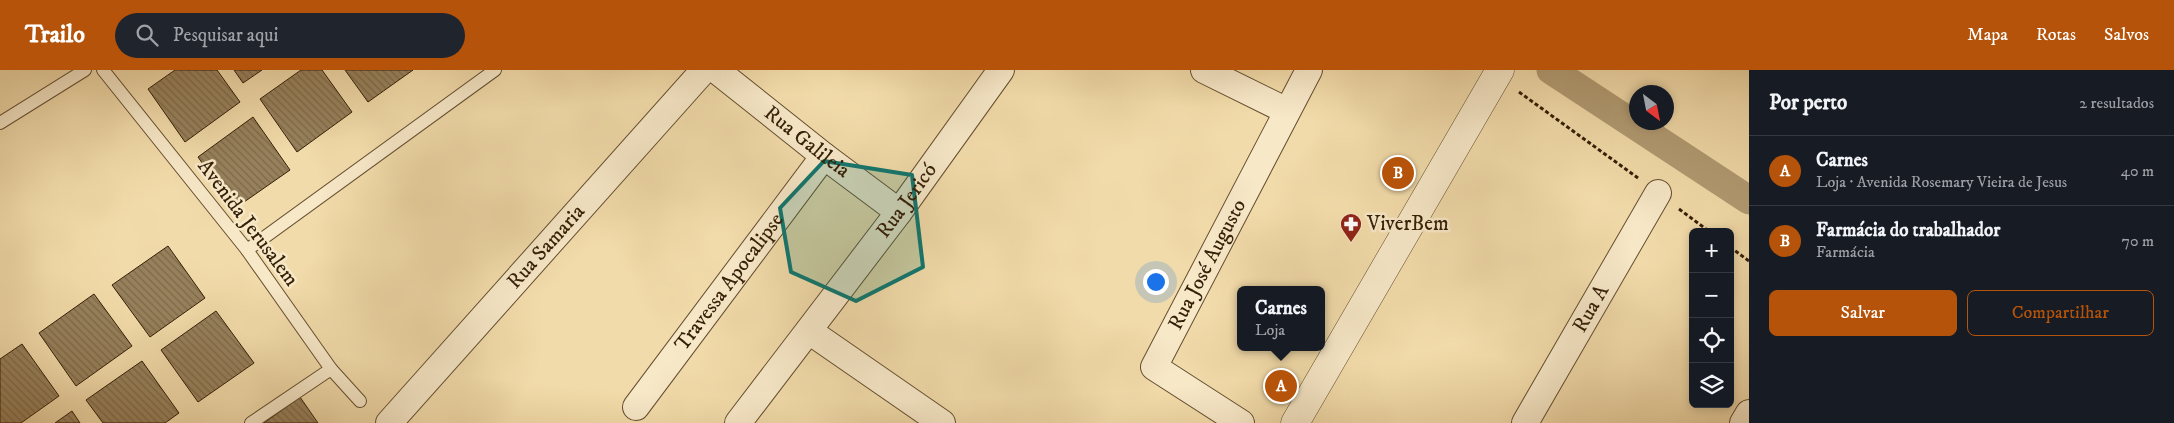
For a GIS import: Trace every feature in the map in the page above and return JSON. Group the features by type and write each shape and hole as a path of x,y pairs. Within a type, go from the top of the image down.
{"street":[{"name":"Rua Samaria","path":"389,423 704,70"},
{"name":"Rua Galileia","path":"716,70 824,156 899,212"},
{"name":"Rua Jericó","path":"738,423 899,212 1001,70"},
{"path":"1204,70 1287,111"},
{"name":"Rua José Augusto","path":"1241,423 1154,367 1308,70"},
{"path":"1295,423 1493,72"},
{"name":"Travessa Apocalipse","path":"636,407 824,156"},
{"name":"Rua A","path":"1524,423 1658,193"},
{"path":"809,331 942,423"},
{"path":"1743,423 1749,413"}],"lane":[{"path":"0,123 85,70"},
{"name":"Avenida Jerusalem","path":"103,70 247,250 331,369 360,400"},
{"path":"247,250 494,70"},
{"path":"251,423 331,369"}],"path":[{"path":"1493,72 1705,228"},
{"path":"1734,250 1749,260"}],"highlighted area":[{"path":"824,161 912,175 923,267 856,301 791,272 780,208"}],"building":[{"path":"175,70 217,70 240,102 185,142 148,89"},
{"path":"234,70 262,70 243,83"},
{"path":"301,70 322,70 352,112 297,152 260,99"},
{"path":"345,70 413,70 368,102"},
{"path":"253,117 290,170 234,209 198,157"},
{"path":"168,246 205,298 150,337 112,285"},
{"path":"94,294 132,346 76,386 39,333"},
{"path":"216,311 254,363 198,402 161,350"},
{"path":"22,344 59,396 21,423 0,423 0,359"},
{"path":"142,361 179,413 165,423 103,423 86,400"},
{"path":"300,397 318,423 264,423"},
{"path":"72,411 80,423 55,423"}],"waterway":[{"path":"1551,70 1749,200"}],"place":[{"name":"Farmácia do trabalhador","path":"1398,173"},
{"name":"ViverBem","path":"1351,243"},
{"name":"Carnes","path":"1281,386"}]}
